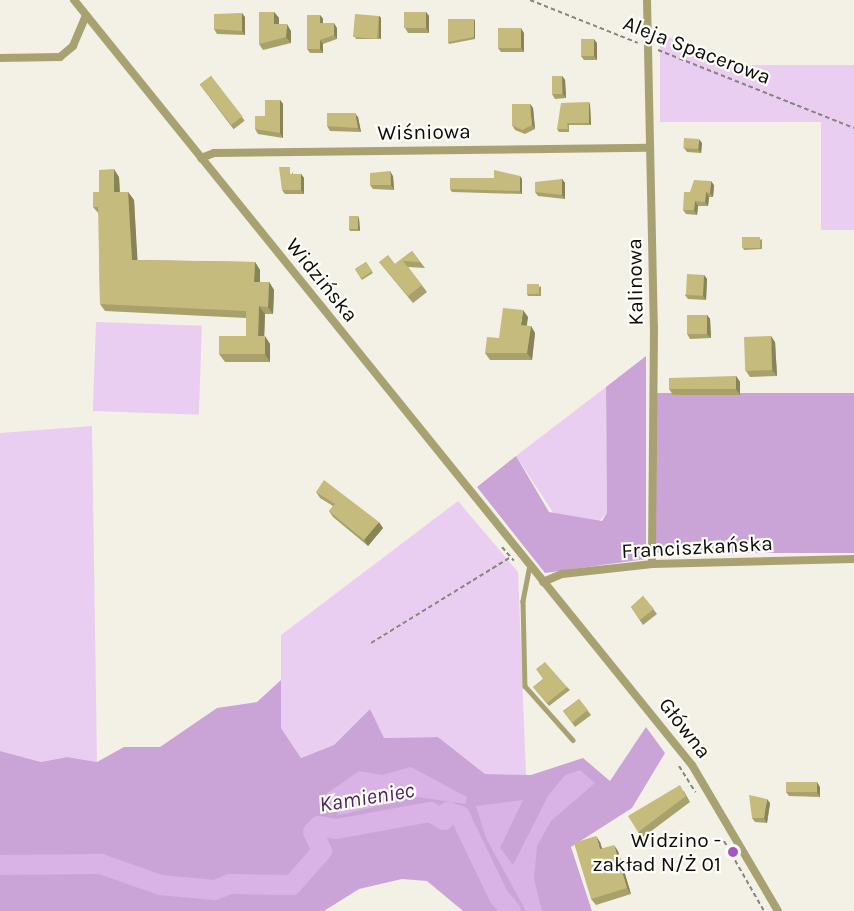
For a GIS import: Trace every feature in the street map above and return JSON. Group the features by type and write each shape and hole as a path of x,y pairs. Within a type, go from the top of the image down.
{"street":[{"name":"Widzińska","path":"74,0 543,582"},
{"name":"Kalinowa","path":"647,0 652,564"},
{"path":"0,58 60,57 73,46 86,16"},
{"name":"Wiśniowa","path":"201,158 214,153 649,148"},
{"name":"Franciszkańska","path":"543,582 562,574 652,564 854,559"},
{"name":"Główna","path":"543,582 692,765 777,911"}],"lane":[{"path":"530,565 525,575 525,686 573,740"}],"path":[{"name":"Aleja Spacerowa","path":"530,0 854,128"},
{"path":"496,539 525,575"},
{"path":"371,643 519,552"},
{"path":"672,756 701,801"},
{"path":"718,830 764,911"}],"shaded area":[{"path":"660,34 741,65 854,65 854,230 821,230 821,122 660,122"},
{"path":"96,322 202,326 199,415 93,411"},
{"path":"646,356 646,559 545,573 477,487 516,456 549,512 602,521 607,513 606,387"},
{"path":"606,387 607,513 597,524 556,517 516,456"},
{"path":"656,393 854,393 854,553 656,553"},
{"path":"92,426 97,762 67,757 41,762 0,751 0,433"},
{"path":"458,501 518,572 526,775 485,774 438,737 383,738 370,709 334,745 301,758 281,728 281,635"},
{"path":"281,680 281,728 301,758 334,745 370,709 384,738 438,737 485,774 531,775 583,758 610,781 646,727 665,753 632,808 571,847 592,911 463,911 427,881 402,879 359,889 324,911 0,911 0,751 41,762 67,757 97,762 124,747 160,747 217,708 257,702"}],"water":[{"path":"411,767 467,797 465,804 418,797 339,815 326,794 359,771 382,775"},
{"path":"580,770 595,783 551,821 537,846 534,879 542,911 526,911 486,838 476,806 523,800 500,848 513,865 548,796 565,775"}],"building":[{"path":"259,12 274,12 274,24 287,24 286,37 259,44"},
{"path":"404,12 426,12 426,28 404,28"},
{"path":"242,13 242,31 214,29 214,14"},
{"path":"355,14 379,16 377,39 353,37"},
{"path":"307,15 320,15 320,23 334,23 334,35 320,40 320,49 307,49"},
{"path":"448,19 474,19 474,37 448,42"},
{"path":"498,28 521,28 521,48 498,48"},
{"path":"581,39 594,39 594,56 581,56"},
{"path":"211,76 242,116 231,125 200,85"},
{"path":"552,76 562,76 562,94 552,94"},
{"path":"265,100 280,100 280,133 255,129 255,116 265,116"},
{"path":"589,102 589,123 567,123 568,129 557,129 561,103"},
{"path":"512,104 530,104 532,125 522,130 512,125"},
{"path":"327,113 355,113 358,128 327,126"},
{"path":"684,138 699,139 698,149 683,148"},
{"path":"279,167 290,167 290,174 301,174 301,190 282,190"},
{"path":"114,169 114,192 128,192 132,260 255,262 254,282 269,282 268,307 259,306 258,336 265,336 265,354 219,354 219,336 246,336 246,311 100,304 98,207 93,207 93,192 99,192 99,170"},
{"path":"494,170 520,176 520,191 450,189 450,178 494,178"},
{"path":"390,171 391,185 370,185 370,173"},
{"path":"562,179 562,195 535,192 535,182"},
{"path":"694,180 711,181 710,193 706,192 705,202 695,201 694,210 683,210 684,192 690,192"},
{"path":"349,216 358,216 358,229 349,229"},
{"path":"742,237 760,237 760,248 742,248"},
{"path":"412,251 420,262 403,261 422,285 408,296 379,262 388,255 395,264"},
{"path":"366,262 372,271 361,278 355,269"},
{"path":"687,274 704,275 703,296 686,295"},
{"path":"527,284 539,284 539,294 527,294"},
{"path":"503,308 523,310 521,325 531,326 527,353 485,353 487,337 499,338"},
{"path":"687,315 707,315 707,334 687,334"},
{"path":"771,336 772,370 745,371 744,337"},
{"path":"736,376 736,389 669,389 669,378"},
{"path":"324,480 379,522 364,540 329,511 335,504 316,492"},
{"path":"643,596 654,609 640,620 631,607"},
{"path":"545,662 567,687 547,703 533,687 543,679 536,669"},
{"path":"579,699 588,710 572,722 563,712"},
{"path":"786,782 817,782 817,792 786,792"},
{"path":"680,785 686,796 638,832 628,816"},
{"path":"749,795 767,799 764,818 752,818"},
{"path":"596,836 600,849 614,845 627,888 591,899 574,843"}],"waterway":[{"name":"Kamieniec","path":"0,865 101,864 160,885 215,890 230,884 292,885 322,851 313,832 319,826 336,829 430,812 444,820 448,812 460,816 499,897 511,911"}],"place":[{"name":"Widzino - zakład N/Ż 01","path":"733,852"}]}
